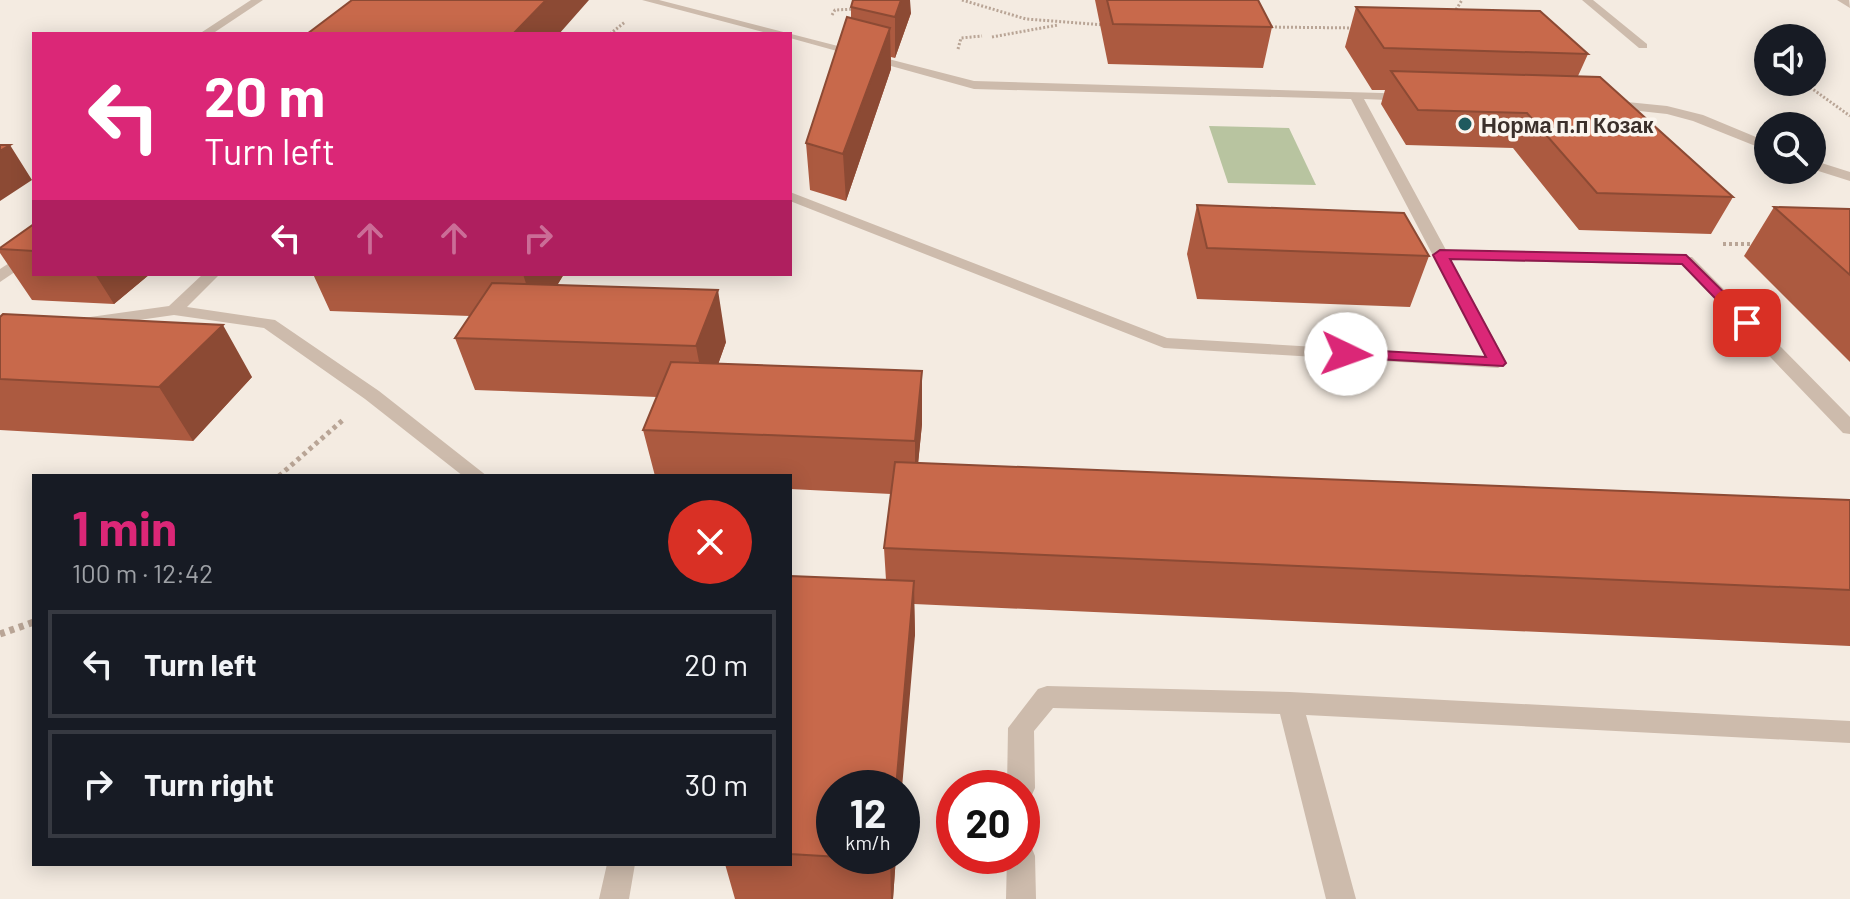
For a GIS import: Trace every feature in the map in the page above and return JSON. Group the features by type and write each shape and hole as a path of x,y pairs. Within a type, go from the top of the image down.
{"street":[{"path":"208,32 258,0"},
{"path":"647,0 776,32"},
{"path":"1587,0 1643,46"},
{"path":"1842,0 1850,5"},
{"path":"792,36 974,85 1432,98"},
{"path":"792,197 1164,343 1498,363 1355,95"},
{"path":"1586,103 1667,110 1754,142"},
{"path":"1826,169 1850,177"},
{"path":"0,277 32,253"},
{"path":"1440,255 1686,260 1850,428"},
{"path":"174,310 210,276"},
{"path":"63,326 174,310 269,324 372,395 474,474"},
{"path":"1021,770 1021,728 1047,697 1290,703 1850,732"},
{"path":"1290,703 1341,899"},
{"path":"614,899 621,866"},
{"path":"1021,874 1021,899"}],"path":[{"path":"962,0 1026,19 1110,25"},
{"path":"1453,16 1462,0"},
{"path":"992,37 1063,24"},
{"path":"1252,27 1363,28"},
{"path":"1822,96 1850,116"},
{"path":"1686,260 1715,244 1760,244"},
{"path":"281,474 372,395"},
{"path":"0,634 32,623"}],"green space":[{"path":"1209,126 1289,128 1316,185 1228,183"}],"building":[{"path":"352,0 546,0 515,32 310,32"},
{"path":"853,0 901,0 895,17 851,7"},
{"path":"1107,0 1258,0 1272,27 1113,24"},
{"path":"1356,7 1540,11 1588,54 1384,48"},
{"path":"847,17 890,28 843,154 806,143"},
{"path":"1391,71 1600,77 1733,197 1597,193 1527,113 1418,110"},
{"path":"1197,205 1404,213 1429,256 1207,248"},
{"path":"1774,207 1850,209 1850,275"},
{"path":"32,225 32,251 0,248"},
{"path":"492,283 718,290 696,346 455,338"},
{"path":"3,314 223,325 159,387 0,379 0,317"},
{"path":"671,362 922,371 915,441 643,430"},
{"path":"895,462 1850,500 1850,590 884,548"},
{"path":"792,576 914,581 898,770 816,770 816,856 792,854"}],"place":[{"name":"Норма п.п Козак","path":"1465,124"}],"route":[{"path":"1346,354 1498,363 1440,255 1686,260 1747,323"}]}
